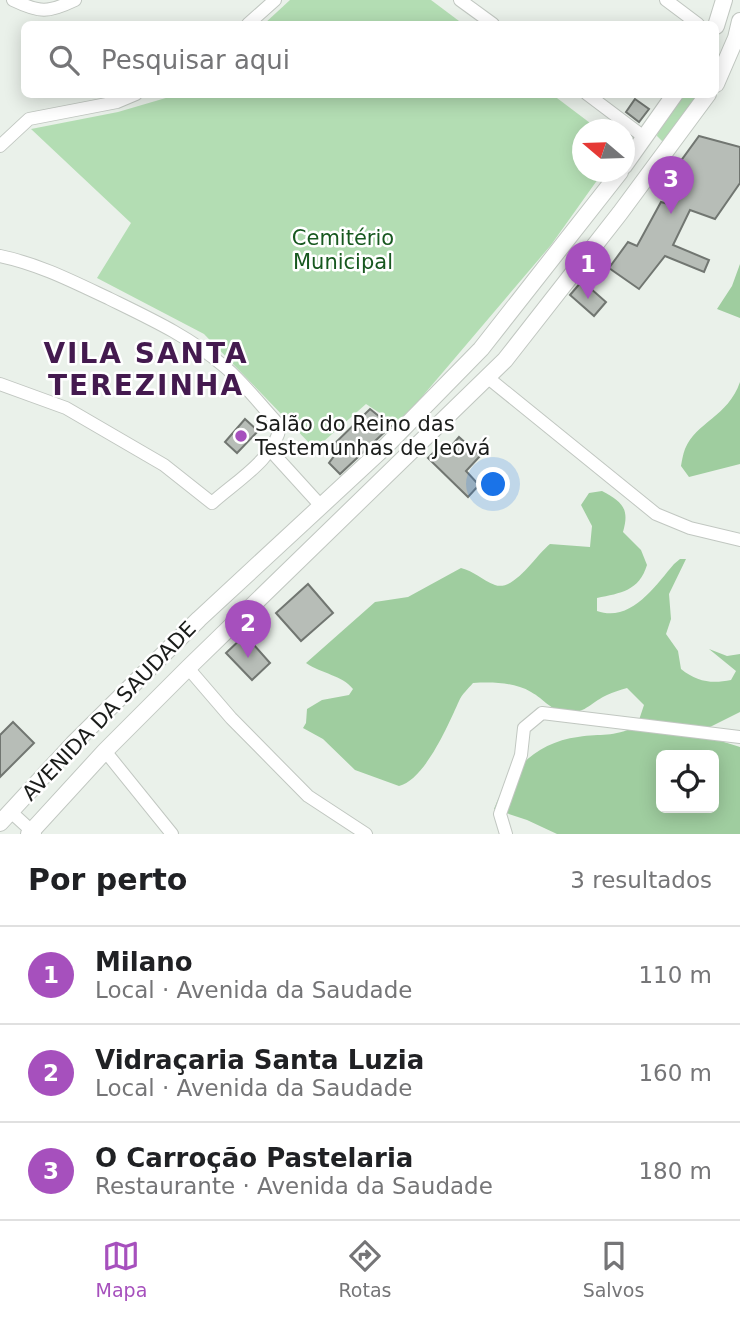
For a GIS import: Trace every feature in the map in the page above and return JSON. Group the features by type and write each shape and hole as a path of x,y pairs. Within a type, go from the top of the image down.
{"main road":[{"path":"718,21 724,0"},
{"path":"719,77 736,38 740,21"},
{"path":"635,151 672,98"},
{"name":"AVENIDA DA SAUDADE","path":"32,833 105,751 505,359 620,213 705,98"},
{"path":"644,137 652,145 656,165"},
{"name":"AVENIDA DA SAUDADE","path":"6,818 74,744 217,603 387,445 481,349 612,182"},
{"path":"600,198 604,207 620,213"},
{"path":"573,233 588,242 591,250"},
{"path":"217,603 235,623"}],"street":[{"path":"13,0 34,10 53,10 75,0"},
{"path":"251,21 275,0"},
{"path":"460,0 489,21"},
{"path":"666,0 694,21"},
{"path":"0,146 29,119 126,98"},
{"path":"592,98 644,137"},
{"path":"0,256 23,261 69,280 168,327 201,347 228,369 280,426 278,439 271,451 212,503 164,465 66,408 0,384"},
{"path":"487,377 656,514 690,528 740,540"},
{"path":"271,451 321,506"},
{"path":"188,668 231,718 308,796 366,834"},
{"path":"506,834 499,814 521,755 524,728 542,713 740,737"},
{"path":"105,751 172,834"},
{"path":"6,818 32,833"}],"green space":[{"path":"290,0 431,0 459,21 267,21"},
{"name":"Cemitério Municipal","path":"166,98 557,98 585,119 572,119 572,182 596,182 551,245 398,425 366,404 315,449 204,334 97,278 131,223 31,129 118,112"},
{"path":"683,98 700,98 667,140 662,141 657,136 658,130"},
{"path":"740,264 740,318 717,309 732,286"},
{"path":"740,382 740,464 689,477 681,466 685,449 697,432 728,403"},
{"path":"602,491 619,502 625,511 623,532 641,550 647,565 644,574 634,586 597,598 597,611 621,612 631,607 650,592 674,564 680,559 686,559 669,594 671,619 666,634 678,651 681,669 705,681 731,680 736,671 709,649 727,656 740,654 740,712 702,731 708,737 740,747 740,834 557,834 494,809 507,782 537,752 563,740 613,734 637,726 644,705 627,688 607,695 585,709 568,713 553,708 531,692 517,686 473,683 460,698 427,762 409,782 399,786 355,770 323,739 303,728 307,709 322,700 349,695 353,689 343,681 306,663 375,602 408,597 461,568 502,586 517,578 550,544 590,547 592,526 581,505 589,493"}],"building":[{"path":"635,99 649,109 639,122 626,112"},
{"path":"699,136 740,147 740,183 715,219 690,210 673,245 709,260 704,272 665,256 639,289 609,268 628,242 637,246 661,202 668,204 691,174 675,169"},
{"path":"582,281 606,302 594,316 570,295"},
{"path":"370,409 391,426 340,474 329,463 334,456 328,450"},
{"name":"Salão do Reino das Testemunhas de Jeová","path":"245,419 258,431 237,453 225,442"},
{"path":"459,437 480,456 466,471 479,485 468,497 428,458 440,446 446,452"},
{"path":"308,584 333,613 301,641 276,613"},
{"path":"245,635 270,663 252,680 226,653"},
{"path":"13,722 34,743 0,777 0,735"}],"place":[{"name":"O Carroção Pastelaria","path":"671,214"},
{"name":"Milano","path":"588,299"},
{"name":"Salão do Reino das Testemunhas de Jeová","path":"241,436"},
{"name":"Vidraçaria Santa Luzia","path":"248,658"}],"district":[{"name":"VILA SANTA TEREZINHA","path":"146,369"}]}
